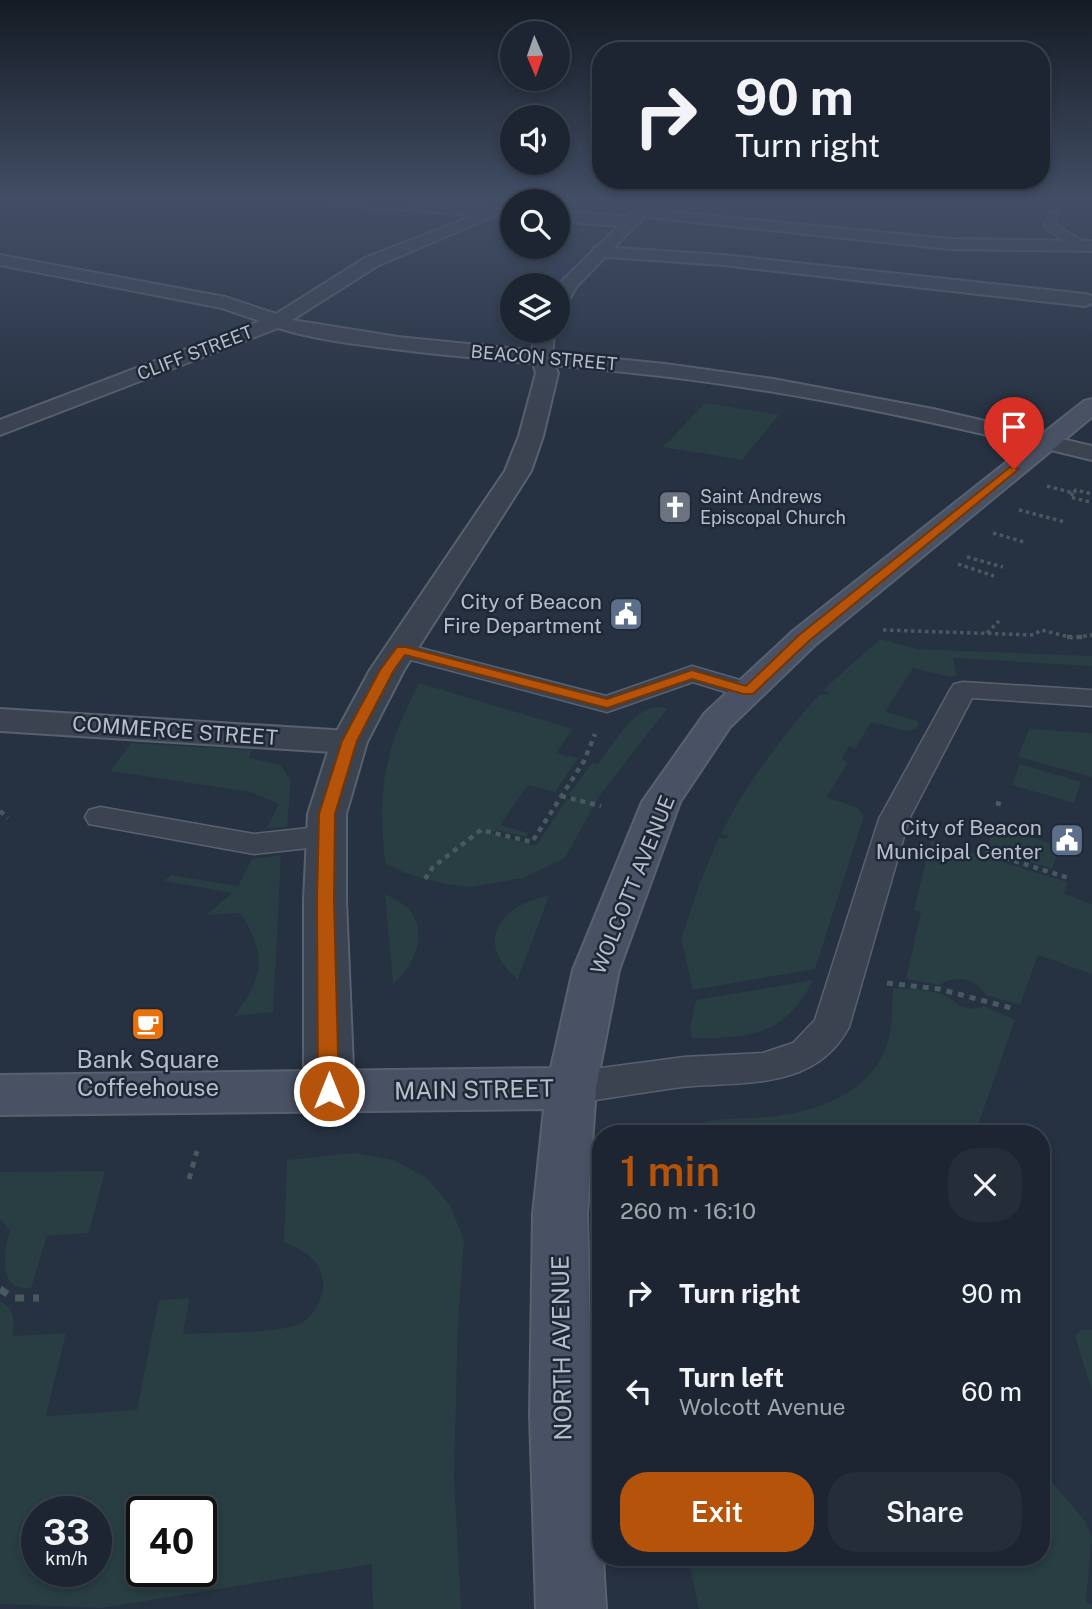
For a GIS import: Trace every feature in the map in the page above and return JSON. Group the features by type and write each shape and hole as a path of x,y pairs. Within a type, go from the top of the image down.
{"main road":[{"name":"WOLCOTT AVENUE","path":"571,1088 596,970 661,802 717,720 804,638 1092,406"},
{"name":"MAIN STREET","path":"0,1095 571,1088"},
{"name":"NORTH AVENUE","path":"571,1088 560,1228 561,1414 571,1609"}],"street":[{"name":"BEACON STREET","path":"79,275 230,304 276,323 309,330 543,345 664,370 743,381 993,427 1092,453"},
{"name":"CLIFF STREET","path":"0,428 276,323 346,275"},
{"path":"860,275 1085,300"},
{"path":"329,1091 327,814 349,741 387,670 518,471 531,436 547,373 543,345"},
{"name":"COMMERCE STREET","path":"0,720 349,741"}],"lane":[{"path":"401,650 607,704 692,674 748,691"},
{"path":"571,1088 684,1072 764,1068 806,1053 831,1027 894,819 963,690 1092,698"},
{"path":"100,817 254,844 327,836"}],"path":[{"path":"1046,486 1073,493"},
{"path":"1090,502 1070,497 1076,490 1092,494"},
{"path":"1019,510 1065,522"},
{"path":"993,533 1024,542"},
{"path":"967,557 1003,567"},
{"path":"958,564 993,576"},
{"path":"987,634 999,621"},
{"path":"883,630 1034,635 1041,631 1062,637 1086,638 1092,635"},
{"path":"425,879 433,867 481,830 532,842 584,761 607,704"},
{"path":"561,796 601,806"},
{"path":"996,803 1004,805"},
{"path":"0,811 8,818"},
{"path":"976,849 1069,878"},
{"path":"879,982 939,989 1015,1009"},
{"path":"190,1179 197,1151"},
{"path":"0,1289 13,1298 39,1298"}],"green space":[{"path":"705,403 779,415 742,460 663,447"},
{"path":"880,639 917,649 1092,656 1092,666 953,658 957,676 950,677 913,668 885,712 917,721 919,724 916,729 907,731 871,722 856,748 849,746 842,759 848,762 827,797 858,808 864,816 815,969 693,990 681,939 719,837 727,839 728,835 721,834 752,781 814,700 821,694 828,695 830,693 823,690"},
{"path":"419,683 573,729 556,753 578,758 555,792 528,785 500,825 528,833 526,837 496,830 493,834 536,846 567,799 575,801 576,798 568,795 592,763 598,764 628,725 647,710 657,707 667,709 600,795 565,858 523,878 470,887 446,884 405,873 385,863 382,813 386,770 398,729"},
{"path":"1029,729 1092,733 1092,777 1018,757"},
{"path":"131,743 252,750 249,758 281,765 291,781 287,827 267,828 279,804 251,792 110,771"},
{"path":"1020,764 1081,782 1074,803 1012,785"},
{"path":"996,826 1060,846 1052,869 986,848"},
{"path":"931,840 1067,882 1064,894 1092,904 1092,974 1038,955 1020,1005 986,995 978,985 964,979 949,980 939,985 906,979 921,912 914,910"},
{"path":"281,855 273,1012 234,1016 256,977 258,953 255,941 240,913 206,915 232,893 164,881 171,875 238,886 252,859"},
{"path":"385,894 409,909 418,929 416,950 412,959 393,984"},
{"path":"549,896 518,979 496,952 498,927 506,916 518,907"},
{"path":"813,980 790,1013 764,1030 731,1037 692,1038 690,1027 696,1000"},
{"path":"893,988 938,993 963,1007 984,1006 1015,1020 978,1125 693,1125 712,1120 793,1113 833,1100 867,1077 879,1061 888,1041 892,1022"},
{"path":"354,1153 394,1160 427,1178 450,1205 464,1240 458,1322 454,1476 461,1609 373,1609 372,1564 102,1608 0,1604 0,1301 9,1308 13,1316 12,1336 66,1333 46,1416 137,1410 159,1300 189,1298 183,1334 276,1330 301,1323 314,1311 323,1288 322,1274 315,1262 304,1252 284,1242 287,1160"},
{"path":"105,1171 89,1233 47,1236 31,1288 14,1285 6,1271 10,1231 0,1219 0,1172"},
{"path":"1081,1330 1092,1330 1092,1392 1075,1336"},
{"path":"1050,1480 1085,1521 1092,1537 1086,1601 1092,1605 1092,1609 699,1609 690,1566 1050,1566"}],"place":[{"name":"Saint Andrews Episcopal Church","path":"675,507"},
{"name":"City of Beacon Fire Department","path":"626,614"},
{"name":"City of Beacon Municipal Center","path":"1067,840"},
{"name":"Bank Square Coffeehouse","path":"148,1024"}],"route":[{"path":"329,1091 327,814 349,741 387,670 401,650 607,704 692,674 748,691 804,638 1014,469"}]}
